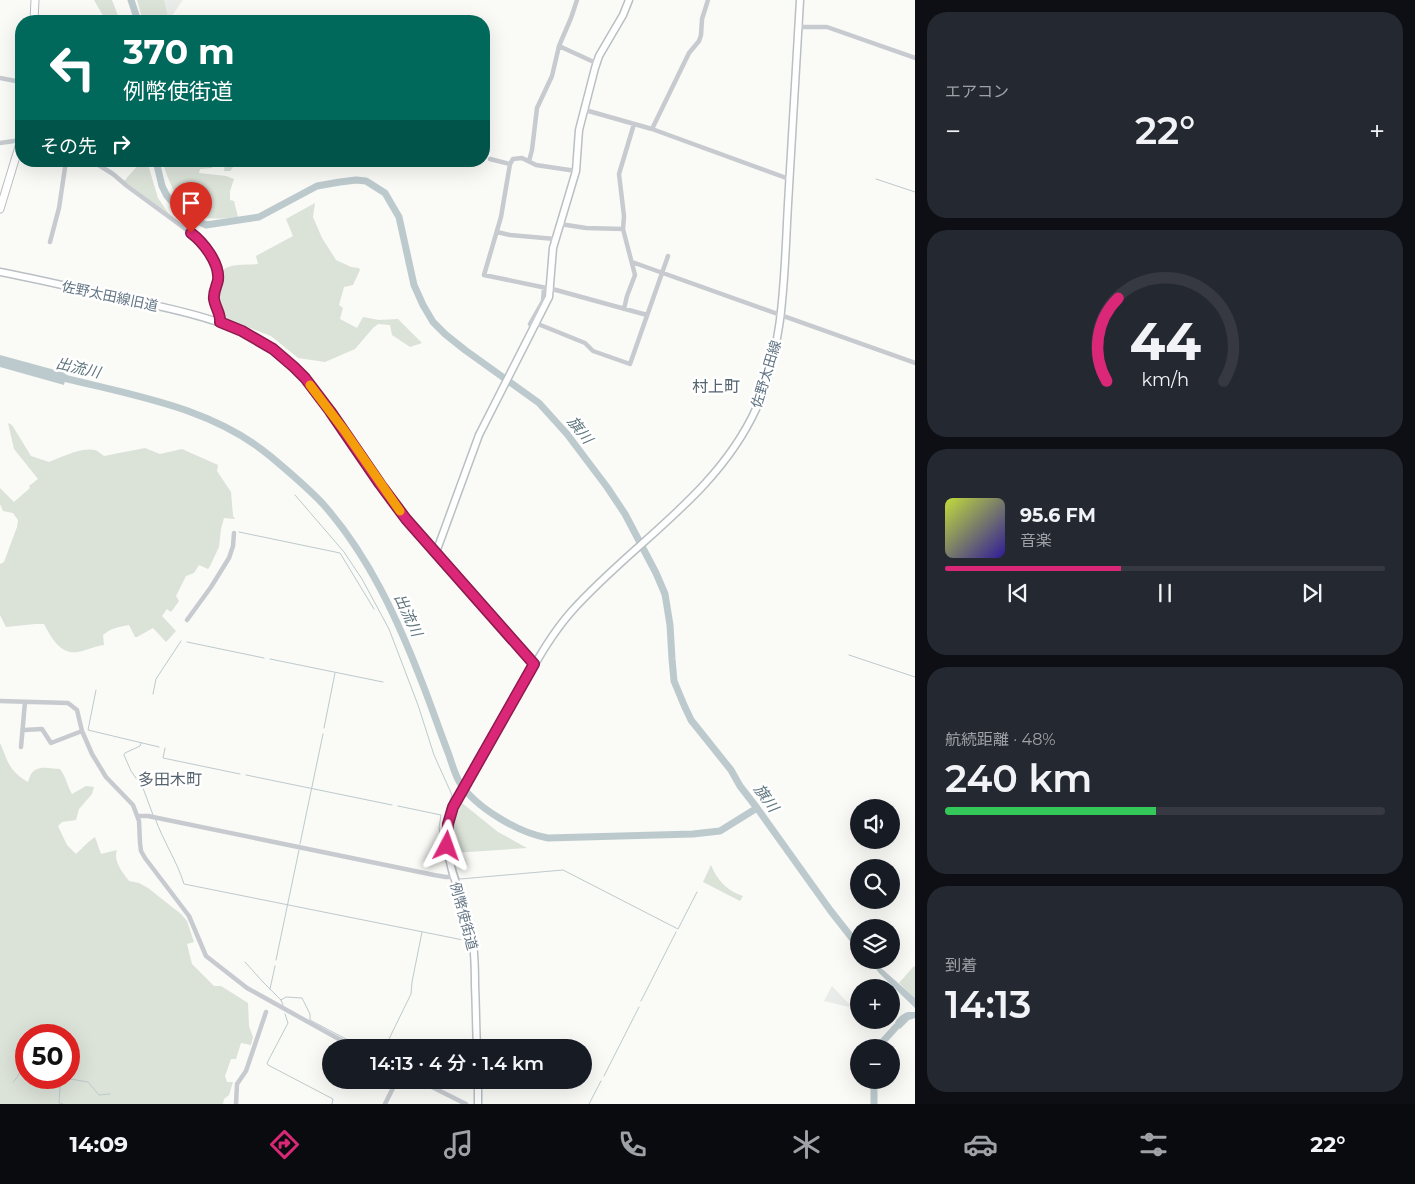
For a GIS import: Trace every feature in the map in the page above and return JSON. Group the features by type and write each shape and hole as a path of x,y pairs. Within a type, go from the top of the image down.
{"main road":[{"path":"34,15 35,0"},
{"path":"0,209 15,160"}],"street":[{"path":"529,161 537,108 552,76 559,46 577,0"},
{"path":"629,0 623,15 596,63 578,136 576,171 555,238 547,288 533,323 585,343 593,352 630,364 668,256"},
{"path":"652,129 689,53 699,41 702,19 708,0"},
{"name":"佐野太田線","path":"534,664 564,619 582,600 711,478 743,434 760,398 776,347 780,315 800,0"},
{"path":"798,27 827,27 915,58"},
{"path":"559,46 596,63"},
{"path":"0,78 15,81"},
{"path":"585,110 652,129 789,179"},
{"path":"624,309 635,274 623,228 624,216 619,174 634,124"},
{"path":"0,143 15,141"},
{"path":"576,171 536,165 518,158 513,159 510,164 504,203 484,275 593,299 647,316"},
{"path":"490,159 510,164"},
{"path":"50,242 59,208 65,167"},
{"path":"102,167 202,243 212,259 218,274 214,296 220,322 242,331 273,349 305,378 344,430 398,510 534,664"},
{"path":"560,224 586,228 623,228"},
{"path":"496,232 510,235 555,238"},
{"path":"632,262 915,363"},
{"name":"佐野太田線旧道","path":"0,272 171,309 220,322"},
{"path":"434,552 438,547 472,451 549,297 547,288"},
{"path":"187,620 229,558 233,546 234,533"},
{"name":"例幣使街道","path":"477,1039 473,944 468,920 448,857 447,832 451,812 460,794 534,664"},
{"path":"0,701 68,703 72,706 76,710 82,731 92,754 106,777 133,805 138,816 140,843 145,858 189,916 206,956 253,992 339,1039"},
{"path":"21,747 25,702"},
{"path":"24,730 42,729 51,743 82,731"},
{"path":"138,816 148,816 434,875 454,877"},
{"path":"236,1104 237,1084 248,1067 249,1059 266,1012"},
{"path":"384,1104 392,1089"},
{"path":"436,1089 466,1104"},
{"path":"478,1089 478,1104"}],"shaded area":[{"path":"94,0 112,0 118,15 103,15"},
{"path":"137,0 164,0 168,15 141,15"},
{"path":"164,0 183,0 172,15 168,15"},
{"path":"136,167 149,167 158,198 171,217 124,181"},
{"path":"164,167 212,167 200,169 199,173 226,176 234,179 230,191 230,200 234,201 238,217 207,218 195,214 181,202"},
{"path":"224,167 233,167 230,171 224,171"},
{"path":"315,203 313,217 322,238 336,260 360,270 353,285 344,287 339,305 343,308 340,319 357,328 363,317 379,320 398,319 422,343 410,347 392,335 390,325 378,324 355,349 325,362 298,358 271,336 226,319 222,315 217,297 220,276 223,270 235,265 258,264 256,256 293,236 286,219"},
{"path":"0,355 67,372 64,385 0,367"},
{"path":"8,423 12,425 31,456 49,462 72,453 90,449 104,456 145,448 160,454 182,449 218,465 217,471 231,492 233,516 235,519 224,518 219,547 210,566 208,569 199,565 194,573 186,576 176,596 179,601 171,612 167,609 162,616 176,631 166,642 153,628 135,637 129,625 112,629 103,635 104,645 72,652 66,651 57,644 44,624 6,627 0,615 0,564 4,562 18,520 13,513 3,511 0,504 0,488 14,502 38,479 14,449"},
{"path":"0,743 13,770 28,782 31,774 37,769 49,768 60,769 72,794 86,786 94,787 92,794 79,809 76,820 62,822 58,826 67,845 76,854 95,837 101,854 117,850 117,862 129,881 139,883 148,888 187,921 194,942 187,944 192,964 214,986 221,986 248,1003 249,1026 253,1037 251,1045 241,1043 236,1059 231,1059 225,1076 227,1082 233,1082 229,1095 224,1099 223,1104 0,1104"},
{"path":"462,803 498,832 527,848 452,853 453,827"},
{"path":"711,865 723,884 743,896 740,901 703,882"},
{"path":"914,966 915,998 900,984"},
{"path":"876,969 882,969 894,979 885,979"},
{"path":"900,985 915,998 915,1008 900,993"},
{"path":"832,986 850,1005 849,1007 824,1001"},
{"path":"908,1012 915,1012 915,1018 909,1020 900,1029 900,1016"}],"waterway":[{"name":"旗川","path":"131,0 136,15"},
{"name":"旗川","path":"157,167 162,186 167,196 185,214 206,225 259,217 317,186 356,180 366,181 385,193 399,217 414,285 433,322 465,350 539,403 567,434 625,514 665,594 670,625 674,681 691,720 731,770 740,786 850,936"},
{"path":"876,179 915,192"},
{"name":"出流川","path":"56,376 168,404 222,425 247,439 270,456 317,498 355,545 393,613 458,780 476,801 499,818 524,831 548,838 693,834 720,831 757,808"},
{"path":"295,495 344,552 362,579 389,629 418,705 434,755 452,795 446,811"},
{"path":"239,532 340,553 374,609"},
{"path":"153,694 156,679 181,641"},
{"path":"187,642 264,658"},
{"path":"849,655 915,677"},
{"path":"270,659 383,682"},
{"path":"324,728 335,673"},
{"path":"96,690 88,730 159,747"},
{"path":"300,844 323,734"},
{"path":"141,743 140,746 124,755 131,771 143,788 153,815"},
{"path":"165,748 163,758 240,774"},
{"path":"246,775 392,805"},
{"path":"398,806 441,815 439,828 448,869"},
{"path":"155,818 184,884 468,941"},
{"path":"452,828 453,853 460,879 563,870 678,929 697,892"},
{"path":"276,960 299,850"},
{"path":"389,1039 411,994 422,932"},
{"path":"641,1001 676,932"},
{"path":"245,962 281,1000 283,1005"},
{"path":"270,989 275,966"},
{"path":"281,1000 286,997 302,998 310,1014 310,1020 346,1039"},
{"path":"604,1076 639,1007"},
{"path":"285,1014 288,1023 267,1063 268,1065 333,1099 332,1104"},
{"path":"885,1039 894,1029"},
{"path":"80,1081 88,1082 99,1095 110,1094"},
{"path":"589,1104 601,1081"},
{"path":"60,1089 59,1103 63,1104"},
{"path":"874,1089 874,1104"}],"slow traffic":[{"path":"310,385 344,430 400,511"}],"district":[{"name":"村上町","path":"716,386"},
{"name":"多田木町","path":"170,779"}],"route":[{"path":"191,233 207,249 217,270 218,279 214,296 220,322 242,331 273,349 305,378 344,430 398,510 534,664 453,807 448,824 447,846"}]}
